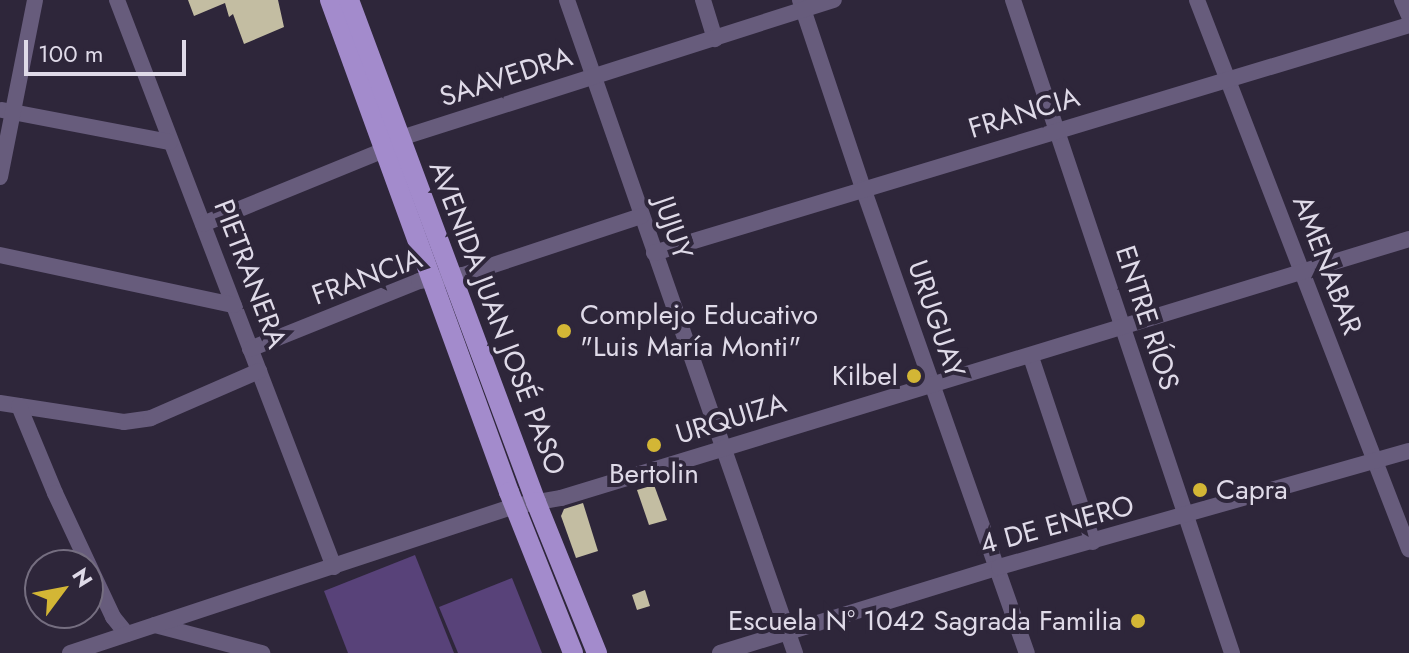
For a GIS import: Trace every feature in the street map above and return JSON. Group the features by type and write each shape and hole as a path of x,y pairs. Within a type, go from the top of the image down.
{"main road":[{"name":"AVENIDA JUAN JOSÉ PASO","path":"330,0 392,145 440,278 515,506 573,653"},
{"name":"AVENIDA JUAN JOSÉ PASO","path":"349,0 392,145"},
{"name":"AVENIDA JUAN JOSÉ PASO","path":"440,278 597,653"}],"street":[{"path":"0,177 6,111 35,0"},
{"name":"PIETRANERA","path":"117,0 334,567"},
{"name":"JUJUY","path":"567,0 795,653"},
{"path":"703,0 715,39"},
{"name":"SAAVEDRA","path":"203,224 392,145 715,39 802,5 834,0"},
{"name":"ENTRE RÍOS","path":"1013,0 1232,653"},
{"name":"AMENABAR","path":"1197,0 1409,549"},
{"path":"1402,0 1409,16"},
{"name":"URUGUAY","path":"802,5 931,385 999,567 1027,653"},
{"name":"FRANCIA","path":"654,253 1409,25"},
{"path":"6,111 170,142"},
{"name":"FRANCIA","path":"250,349 440,278 641,216"},
{"name":"URQUIZA","path":"70,653 515,506 561,498 1031,357 1409,239"},
{"path":"0,255 234,305"},
{"path":"1031,357 1093,542"},
{"path":"0,403 113,422 137,421 259,371"},
{"path":"19,406 107,603 127,634"},
{"name":"4 DE ENERO","path":"720,653 999,567 1409,451"},
{"path":"154,625 262,653"}],"shaded area":[{"path":"415,555 454,653 348,653 324,591"},
{"path":"512,578 542,653 458,653 439,607"}],"building":[{"path":"188,0 278,0 284,27 244,44 233,14 229,17 225,3 194,16"},
{"path":"654,485 667,520 649,525 637,490"},
{"path":"583,503 598,551 576,558 561,516 564,509"},
{"path":"645,590 650,606 637,610 632,595"}],"place":[{"name":"Complejo Educativo \"Luis María Monti\"","path":"564,331"},
{"name":"Kilbel","path":"914,376"},
{"name":"Bertolin","path":"654,445"},
{"name":"Capra","path":"1200,490"},
{"name":"Escuela Nº 1042 Sagrada Familia","path":"1138,621"}]}
